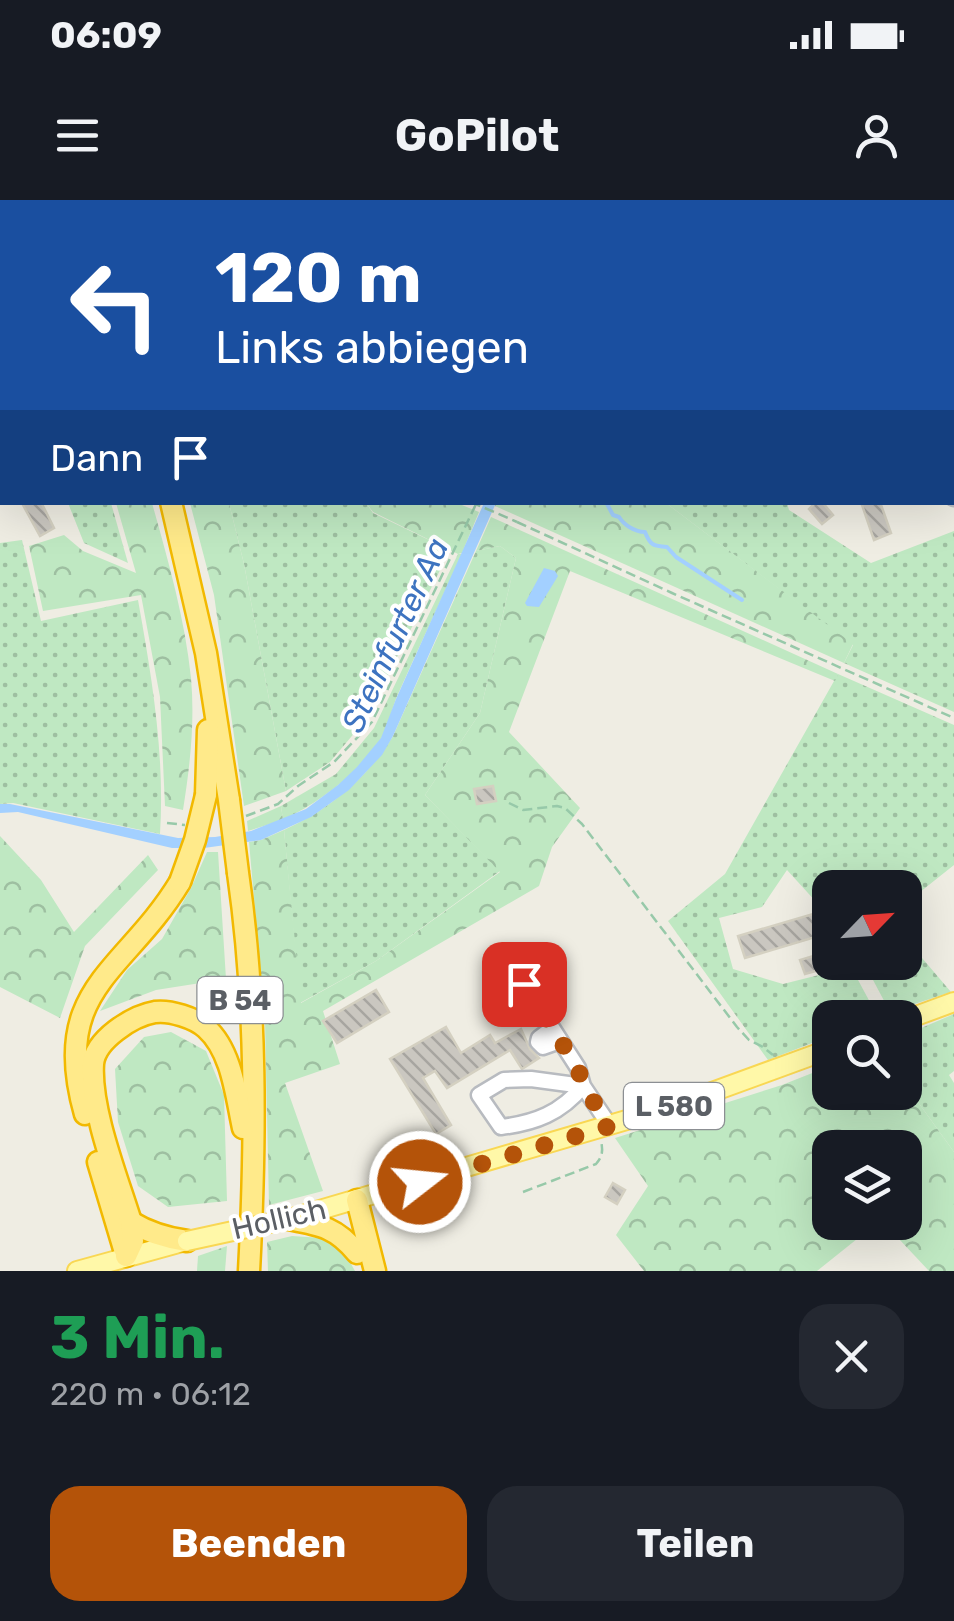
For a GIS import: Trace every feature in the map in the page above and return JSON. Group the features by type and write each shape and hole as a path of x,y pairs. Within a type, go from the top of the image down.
{"highway":[{"name":"B 54","path":"172,505 206,652 229,800 250,980 254,1092 250,1271"},
{"path":"126,1256 82,1104 74,1048 82,1012 96,985 166,905 180,882 195,840 206,796 206,652"},
{"name":"B 54","path":"238,873 242,1128 239,1271"},
{"path":"126,1256 133,1241 131,1222 94,1098 93,1059 110,1034 157,1012 184,1016 206,1027 222,1050 234,1082 242,1128"},
{"path":"357,1200 351,1220 360,1262"},
{"path":"357,1200 375,1271"},
{"path":"288,1219 325,1226 343,1236 360,1262"},
{"path":"131,1222 148,1232 187,1241"}],"main road":[{"path":"922,1014 954,1002"},
{"name":"Hollich","path":"126,1256 357,1200 604,1128 812,1056"},
{"name":"L 580","path":"76,1271 126,1256"}],"lane":[{"path":"524,984 578,1068 604,1128"},
{"path":"504,1080 583,1086 571,1101 552,1114 502,1128 479,1095 504,1080"}],"path":[{"path":"246,816 278,804 334,762 372,722 473,505"},
{"path":"480,505 954,718"},
{"path":"509,802 523,810 565,808 582,824 736,1027 772,1053 780,1069"},
{"path":"167,823 195,826"},
{"path":"523,1192 596,1164 603,1150 604,1128"}],"green space":[{"path":"69,505 112,505 128,563 84,543"},
{"path":"117,505 153,505 180,612 192,711 183,810 165,806 160,697 141,595 43,611 29,546 64,535 83,551 136,573"},
{"path":"191,505 229,505 286,791 244,806 214,595"},
{"path":"229,505 367,505 373,513 450,550 367,718 330,762 286,791"},
{"path":"368,505 462,505 479,512 462,553 458,554 373,512"},
{"path":"669,505 788,505 789,510 871,563 954,531 954,712 844,663 853,645"},
{"path":"669,505 853,644 844,663 495,506"},
{"path":"491,517 838,674 835,681 570,571 509,732 580,808 552,847 539,886 323,1011 340,1064 285,1083 323,1191 269,1205 265,1022 249,842 284,830 301,1003 376,961 500,872 425,795 480,713 516,558 500,546 476,551"},
{"path":"22,540 41,621 138,600 159,746 160,834 13,803 0,804 0,543"},
{"path":"500,546 516,558 480,713 425,795 500,871 376,961 300,1003 284,830 345,792 383,752 476,551"},
{"path":"458,554 462,554 382,737 338,785 283,820 281,806 336,774 374,728"},
{"path":"838,674 954,725 954,865 922,890 922,870 812,870 812,897 787,870 762,907 719,918 733,969 783,984 812,977 812,980 858,980 869,1000 812,1000 812,1043 768,1060 668,921 725,874"},
{"path":"281,806 283,820 248,831 247,821"},
{"path":"0,836 41,880 74,932 148,855 158,870 85,946 60,1018 0,987"},
{"path":"207,852 218,852 226,979 156,990 100,1011 127,970 162,939"},
{"path":"922,958 951,992 922,1002 884,1000 873,980 922,980"},
{"path":"954,1014 954,1071 949,1075 954,1083 954,1152 922,1108 922,1028"},
{"path":"171,1032 206,1051 224,1095 227,1201 168,1207 138,1186 118,1122 115,1069 144,1037"},
{"path":"812,1073 812,1110 922,1108 954,1152 954,1271 929,1271 900,1240 922,1240 922,1130 812,1130 812,1240 856,1240 817,1271 644,1271 616,1235 648,1186 615,1138"},
{"path":"292,1236 322,1238 342,1248 355,1271 268,1271 267,1242"},
{"path":"227,1246 225,1271 197,1271 198,1256"}],"water":[{"path":"483,505 495,505 382,755 349,790 311,817 261,840 172,848 18,812 0,813 0,804 10,804 178,838 251,831 306,809 338,785 381,738"},
{"path":"544,568 558,576 539,607 527,606 525,603"}],"building":[{"path":"23,505 42,505 54,528 40,536"},
{"path":"825,505 833,515 822,524 809,509"},
{"path":"862,505 881,505 891,533 874,540"},
{"path":"493,786 496,801 477,804 474,789"},
{"path":"812,914 812,938 745,958 738,936"},
{"path":"812,956 812,972 805,974 800,960"},
{"path":"376,990 389,1012 337,1043 323,1021"},
{"path":"446,1027 461,1053 490,1035 495,1043 521,1029 539,1058 522,1069 510,1050 447,1088 435,1071 423,1078 451,1125 436,1134 390,1059"},
{"path":"613,1183 625,1190 617,1204 605,1197"}],"waterway":[{"path":"608,505 613,515 645,532 653,544 667,547 742,600"}],"route":[{"path":"420,1182 610,1126 524,984"}],"water label":[{"name":"Steinfurter Aa","path":"395,635"}]}
